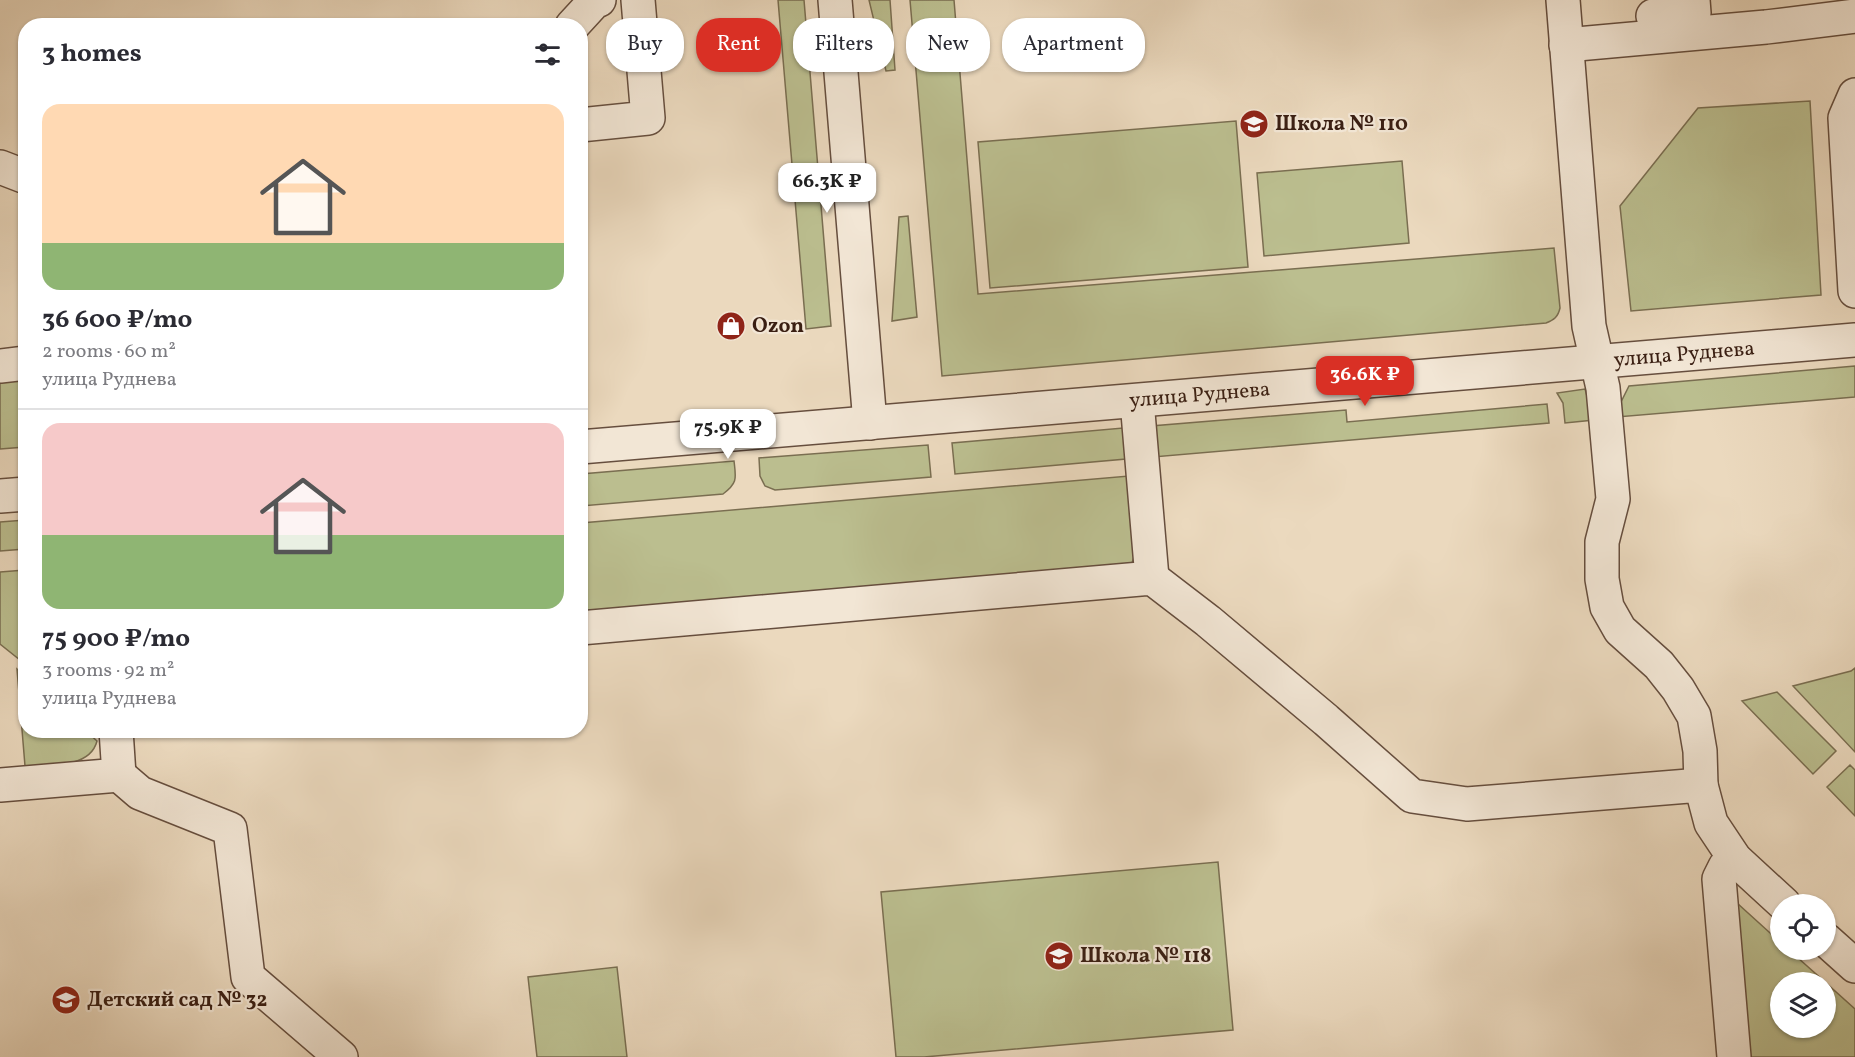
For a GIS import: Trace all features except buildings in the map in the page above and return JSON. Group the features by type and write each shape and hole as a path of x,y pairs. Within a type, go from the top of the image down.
{"street":[{"path":"579,18 598,0"},
{"path":"588,124 648,118 638,0"},
{"path":"835,0 870,423"},
{"path":"1573,28 1694,13 1693,0"},
{"path":"1573,28 1766,27 1855,16"},
{"path":"1573,28 1589,326 1603,388 1613,499 1602,542 1602,579 1607,608 1620,630 1659,665 1678,689 1694,716 1700,751 1701,785 1711,823 1735,859 1773,894"},
{"path":"1855,95 1845,118 1851,163 1855,291"},
{"path":"0,167 18,174"},
{"name":"улица Руднева","path":"588,446 1855,340"},
{"path":"0,366 18,364"},
{"path":"1137,401 1152,578"},
{"path":"0,496 18,495"},
{"path":"588,627 1152,578 1226,636 1412,795 1467,804 1701,785"},
{"path":"117,738 119,775 140,794 230,829 248,976 341,1057"},
{"path":"0,785 119,775"},
{"path":"1734,1057 1719,879 1725,867 1735,859"},
{"path":"1836,949 1855,966"}],"green space":[{"path":"778,0 804,0 805,18 793,18 793,72 810,72 831,326 806,329"},
{"path":"869,0 890,0 891,18 873,18"},
{"path":"910,0 954,0 955,18 912,18"},
{"path":"916,72 960,72 978,294 1554,248 1560,308 1558,314 1546,323 942,376"},
{"path":"1810,101 1821,295 1631,311 1620,206 1698,108"},
{"path":"1236,121 1248,267 990,288 978,142"},
{"path":"1402,161 1409,243 1264,256 1257,173"},
{"path":"908,216 917,317 892,321 899,217"},
{"path":"1855,366 1855,397 1617,417 1617,410 1629,386"},
{"path":"18,373 18,448 0,449 0,374"},
{"path":"1585,389 1594,420 1565,423 1563,403 1557,393"},
{"path":"1547,404 1549,423 1153,457 1151,426 1346,410 1347,422"},
{"path":"1123,428 1126,459 955,474 952,443"},
{"path":"928,445 931,477 775,490 765,486 760,476 759,458"},
{"path":"734,461 735,480 723,494 588,505 588,473"},
{"path":"1129,476 1135,554 1132,563 588,616 588,522"},
{"path":"18,521 18,550 0,551 0,522"},
{"path":"18,571 18,658 0,644 0,572"},
{"path":"1855,668 1855,752 1793,686"},
{"path":"1777,692 1836,751 1813,774 1742,701"},
{"path":"23,738 94,738 97,741 93,750 86,757 77,761 67,764 25,766"},
{"path":"1850,765 1855,770 1855,816 1827,787"},
{"path":"1218,862 1233,1030 924,1057 896,1057 881,892"},
{"path":"1737,903 1770,933 1770,960 1800,960 1814,972 1770,972 1770,1038 1836,1038 1836,992 1855,1009 1855,1057 1748,1057"},
{"path":"617,967 627,1057 537,1057 528,977"}],"place":[{"name":"Школа № 110","path":"1254,124"},
{"name":"Ozon","path":"731,326"},
{"name":"Школа № 118","path":"1059,956"},
{"name":"Детский сад № 32","path":"66,1000"}]}
